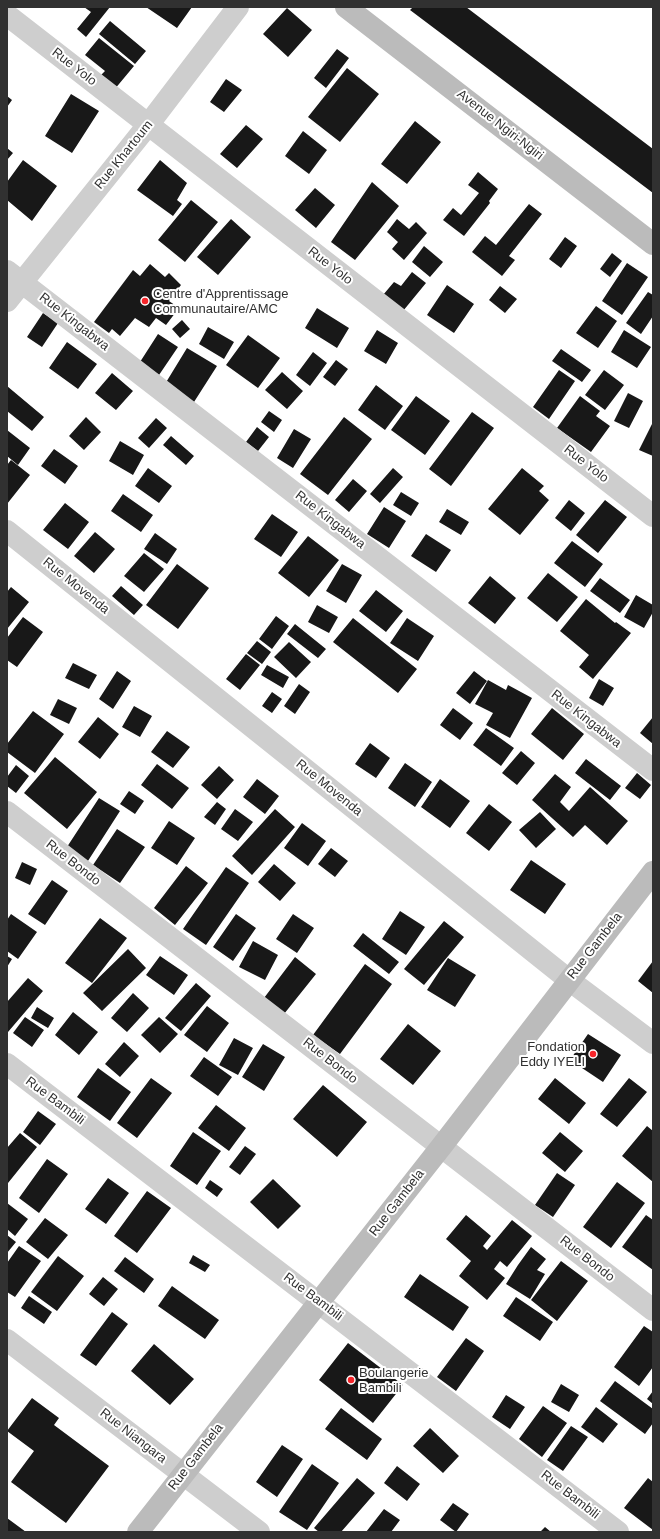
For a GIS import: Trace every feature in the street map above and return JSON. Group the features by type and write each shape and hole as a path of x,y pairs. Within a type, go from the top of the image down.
{"street":[{"name":"Rue Khartoum","path":"7,301 14,276 148,125 238,7"},
{"name":"Avenue Ngiri-Ngiri","path":"346,7 653,244"},
{"name":"Rue Yolo","path":"7,16 653,516"},
{"name":"Rue Kingabwa","path":"14,276 653,770"},
{"name":"Rue Movenda","path":"7,531 569,980 653,1043"},
{"name":"Rue Bondo","path":"7,812 653,1310"},
{"name":"Rue Gambela","path":"138,1532 441,1147 653,872"},
{"name":"Rue Bambili","path":"7,1064 618,1532"},
{"name":"Rue Niangara","path":"7,1340 182,1475 259,1532"}],"building":[{"path":"84,7 110,7 86,37 77,29 91,12"},
{"path":"146,7 192,7 177,28"},
{"path":"413,7 466,7 653,149 653,193 410,10"},
{"path":"287,8 312,30 288,57 263,34"},
{"path":"110,21 146,51 135,64 99,34"},
{"path":"99,38 134,66 114,90 99,77 105,71 85,55"},
{"path":"337,49 349,58 326,88 314,78"},
{"path":"347,68 379,94 340,142 308,117"},
{"path":"226,79 242,90 224,112 210,102"},
{"path":"71,94 99,111 72,153 45,136"},
{"path":"7,96 12,100 7,107"},
{"path":"415,121 441,142 407,184 381,164"},
{"path":"246,125 263,139 237,168 220,154"},
{"path":"303,131 327,150 309,174 285,156"},
{"path":"7,148 13,153 7,160"},
{"path":"23,160 57,186 32,221 7,200 7,182"},
{"path":"160,160 187,183 177,200 182,204 173,216 137,190"},
{"path":"478,172 498,189 489,201 490,203 464,236 443,220 453,208 461,215 479,193 468,185"},
{"path":"372,182 399,206 355,260 331,242"},
{"path":"315,188 335,205 316,228 295,210"},
{"path":"191,200 218,222 185,262 158,240"},
{"path":"529,204 542,214 509,256 515,260 502,276 472,252 485,236 496,245"},
{"path":"231,219 251,237 218,275 197,257"},
{"path":"397,219 409,229 416,222 427,233 404,260 392,249 398,242 387,232"},
{"path":"565,237 577,246 561,268 549,259"},
{"path":"424,246 443,262 430,277 412,262"},
{"path":"612,253 622,261 610,277 600,269"},
{"path":"627,263 648,277 622,315 602,301"},
{"name":"Centre d'Apprentissage Communautaire/AMC","path":"150,264 165,277 169,273 181,285 169,301 179,308 166,325 156,318 149,327 135,318 120,336 112,329 109,333 94,322 133,270 140,276"},
{"path":"412,272 426,283 403,311 383,295 394,282 401,286"},
{"path":"447,285 474,304 454,333 427,315"},
{"path":"500,286 517,299 505,313 489,300"},
{"path":"648,292 653,295 653,316 641,334 626,323"},
{"path":"596,306 617,321 598,348 576,333"},
{"path":"317,308 349,328 337,348 305,328"},
{"path":"43,313 58,323 42,347 27,337"},
{"path":"182,320 190,329 180,338 172,329"},
{"path":"208,327 234,342 224,359 199,344"},
{"path":"377,330 398,343 386,364 364,351"},
{"path":"624,330 651,347 637,368 611,352"},
{"path":"158,334 178,347 159,375 140,362"},
{"path":"248,335 280,358 258,388 226,365"},
{"path":"67,342 97,364 78,389 49,368"},
{"path":"187,348 217,366 194,402 165,384"},
{"path":"561,349 591,370 582,382 552,361"},
{"path":"313,352 327,363 310,386 296,375"},
{"path":"336,360 348,369 335,386 323,377"},
{"path":"559,370 575,381 549,419 533,407"},
{"path":"604,370 624,385 605,410 585,395"},
{"path":"282,372 303,391 287,409 265,390"},
{"path":"112,373 133,391 116,410 95,393"},
{"path":"376,385 403,406 385,430 358,410"},
{"path":"7,386 44,417 32,431 7,411"},
{"path":"628,393 643,401 629,428 614,421"},
{"path":"416,396 450,421 425,455 391,430"},
{"path":"580,396 600,411 596,416 610,426 591,452 557,428"},
{"path":"269,411 282,420 274,432 261,422"},
{"path":"472,412 494,428 451,486 429,469"},
{"path":"86,417 101,432 84,450 69,436"},
{"path":"344,417 372,439 328,495 300,474"},
{"path":"156,418 167,428 149,448 138,438"},
{"path":"653,422 653,456 639,450"},
{"path":"257,427 269,437 258,451 246,442"},
{"path":"294,429 311,439 293,468 277,458"},
{"path":"7,430 30,448 18,465 7,456"},
{"path":"171,436 194,456 186,465 163,445"},
{"path":"120,441 144,455 133,475 109,461"},
{"path":"54,449 78,466 65,484 41,466"},
{"path":"11,460 30,475 7,504 7,465"},
{"path":"148,468 172,486 159,503 135,486"},
{"path":"393,468 403,477 380,503 370,494"},
{"path":"522,468 544,486 539,491 549,500 520,535 488,509"},
{"path":"353,479 367,491 349,512 335,500"},
{"path":"401,492 419,503 411,516 393,505"},
{"path":"123,494 153,515 141,532 111,511"},
{"path":"569,500 585,513 571,531 555,518"},
{"path":"605,500 627,517 598,553 576,535"},
{"path":"65,503 89,522 68,549 43,530"},
{"path":"384,507 406,521 389,548 367,534"},
{"path":"447,509 469,522 461,535 439,522"},
{"path":"272,514 298,532 281,557 254,539"},
{"path":"95,532 115,549 94,573 74,556"},
{"path":"155,533 177,549 167,564 144,549"},
{"path":"426,534 451,550 436,572 411,556"},
{"path":"308,536 339,560 309,597 278,573"},
{"path":"572,541 603,564 585,587 554,563"},
{"path":"144,553 164,569 144,592 124,576"},
{"path":"177,564 209,588 178,629 146,605"},
{"path":"342,564 362,575 346,603 326,591"},
{"path":"548,573 578,597 557,622 527,598"},
{"path":"490,576 516,598 495,624 468,603"},
{"path":"600,578 630,600 620,613 590,591"},
{"path":"121,586 143,605 134,615 112,596"},
{"path":"11,587 29,602 7,629 7,592"},
{"path":"376,590 403,611 386,632 359,611"},
{"path":"636,595 653,605 653,612 644,628 624,617"},
{"path":"586,599 615,623 616,622 631,633 593,679 579,667 589,655 560,631"},
{"path":"317,605 338,617 329,633 308,622"},
{"path":"276,616 289,626 272,649 259,639"},
{"path":"23,617 43,632 17,667 7,660 7,638"},
{"path":"353,618 417,669 398,693 333,642"},
{"path":"407,618 434,636 418,661 390,643"},
{"path":"295,624 326,649 318,658 287,634"},
{"path":"257,641 271,652 262,664 247,653"},
{"path":"289,642 311,662 296,678 274,657"},
{"path":"246,654 260,665 240,690 226,679"},
{"path":"73,663 97,675 89,689 65,678"},
{"path":"267,665 289,677 283,688 261,675"},
{"path":"117,671 131,681 113,709 99,699"},
{"path":"474,671 487,681 470,704 456,693"},
{"path":"599,679 614,688 603,706 589,698"},
{"path":"488,680 506,690 508,685 532,698 510,738 486,725 493,713 475,704"},
{"path":"299,684 310,692 295,714 284,706"},
{"path":"272,692 282,699 272,713 262,706"},
{"path":"58,699 77,708 69,724 50,715"},
{"path":"134,706 152,716 140,737 122,727"},
{"path":"453,708 473,723 460,740 440,725"},
{"path":"552,708 584,734 563,760 531,734"},
{"path":"33,711 64,734 35,773 7,752 7,744"},
{"path":"98,717 119,734 100,759 78,742"},
{"path":"653,717 653,744 640,733"},
{"path":"486,728 514,748 501,766 473,745"},
{"path":"167,731 190,747 173,768 151,752"},
{"path":"370,743 390,758 376,778 355,764"},
{"path":"521,751 535,763 517,785 502,773"},
{"path":"55,757 97,792 67,829 24,793"},
{"path":"586,759 621,786 610,800 575,773"},
{"path":"405,763 432,782 415,807 388,788"},
{"path":"157,764 189,788 172,809 141,785"},
{"path":"16,765 29,776 16,793 7,786 7,777"},
{"path":"219,766 234,780 217,799 201,785"},
{"path":"637,773 651,785 640,799 625,788"},
{"path":"555,774 571,787 560,802 569,811 590,787 628,821 607,845 585,825 573,837 532,800"},
{"path":"257,779 279,796 265,814 243,797"},
{"path":"440,779 470,801 450,828 421,807"},
{"path":"129,791 144,801 135,814 120,804"},
{"path":"99,798 120,811 86,864 65,850"},
{"path":"217,802 226,809 215,825 204,817"},
{"path":"489,804 512,822 489,851 466,833"},
{"path":"235,809 253,822 238,841 221,829"},
{"path":"275,809 295,827 252,875 232,856"},
{"path":"540,812 556,829 536,848 519,830"},
{"path":"169,821 195,838 177,865 151,848"},
{"path":"302,823 326,841 308,866 284,848"},
{"path":"117,829 145,847 120,883 93,865"},
{"path":"331,848 348,861 335,877 318,864"},
{"path":"531,860 566,884 545,914 510,890"},
{"path":"22,862 37,869 30,885 15,878"},
{"path":"274,864 296,883 280,901 258,882"},
{"path":"186,866 208,883 175,925 154,908"},
{"path":"226,867 249,883 206,945 183,929"},
{"path":"52,880 68,891 45,925 28,914"},
{"path":"400,911 425,927 406,955 382,939"},
{"path":"11,914 37,932 18,959 7,951 7,920"},
{"path":"236,914 256,928 233,961 213,947"},
{"path":"293,914 314,928 297,953 276,939"},
{"path":"100,918 127,938 92,983 65,963"},
{"path":"444,921 464,937 424,985 404,969"},
{"path":"363,933 399,962 389,974 353,946"},
{"path":"253,941 278,955 265,980 239,967"},
{"path":"128,949 146,968 102,1011 83,993"},
{"path":"7,956 12,959 7,967"},
{"path":"160,956 188,975 174,995 146,975"},
{"path":"295,957 316,974 284,1014 264,998"},
{"path":"448,958 476,975 455,1007 427,990"},
{"path":"653,961 653,993 638,981"},
{"path":"365,964 392,984 340,1054 313,1035"},
{"path":"28,978 43,991 8,1032 7,1002"},
{"path":"196,983 211,996 181,1031 165,1018"},
{"path":"133,993 149,1008 127,1032 111,1018"},
{"path":"207,1006 229,1023 207,1052 184,1035"},
{"path":"37,1007 54,1018 48,1028 31,1018"},
{"path":"73,1012 98,1032 79,1055 55,1035"},
{"path":"25,1017 44,1030 32,1047 13,1033"},
{"path":"159,1017 178,1034 160,1053 141,1035"},
{"path":"408,1024 441,1051 413,1085 380,1059"},
{"path":"588,1034 621,1055 603,1082 570,1060"},
{"path":"234,1038 253,1048 238,1075 219,1065"},
{"path":"124,1042 139,1056 120,1077 105,1064"},
{"path":"263,1044 285,1057 264,1091 242,1077"},
{"path":"204,1057 232,1077 218,1096 190,1076"},
{"path":"98,1068 131,1092 110,1121 77,1097"},
{"path":"151,1078 172,1093 137,1138 117,1123"},
{"path":"555,1078 586,1103 569,1124 538,1099"},
{"path":"629,1078 647,1092 617,1127 600,1114"},
{"path":"323,1085 367,1122 337,1157 293,1119"},
{"path":"216,1105 246,1128 229,1151 198,1128"},
{"path":"38,1111 56,1124 40,1145 23,1132"},
{"path":"647,1126 653,1131 653,1182 622,1156"},
{"path":"193,1132 221,1151 197,1185 170,1166"},
{"path":"560,1132 583,1151 565,1172 542,1153"},
{"path":"20,1133 37,1147 8,1183 7,1148"},
{"path":"245,1146 256,1154 240,1175 229,1167"},
{"path":"47,1159 68,1174 39,1213 19,1198"},
{"path":"557,1173 575,1185 553,1217 535,1205"},
{"path":"108,1178 129,1193 106,1224 85,1209"},
{"path":"273,1179 301,1206 278,1229 250,1202"},
{"path":"210,1180 223,1189 217,1197 205,1188"},
{"path":"617,1182 645,1203 611,1248 583,1227"},
{"path":"147,1191 171,1208 137,1253 114,1236"},
{"path":"7,1203 28,1219 15,1236 7,1229"},
{"path":"466,1215 491,1236 483,1246 487,1250 512,1220 532,1236 507,1267 500,1261 494,1269 505,1278 487,1300 459,1276 471,1261 446,1239"},
{"path":"646,1215 653,1220 653,1270 622,1247"},
{"path":"45,1218 68,1235 48,1259 26,1242"},
{"path":"7,1235 16,1242 7,1253"},
{"path":"19,1246 41,1261 15,1297 7,1292 7,1263"},
{"path":"531,1247 546,1259 537,1270 545,1274 530,1299 506,1284"},
{"path":"193,1255 210,1265 205,1272 189,1263"},
{"path":"58,1256 84,1276 57,1311 31,1292"},
{"path":"125,1257 154,1279 144,1293 114,1271"},
{"path":"561,1261 588,1281 557,1321 531,1300"},
{"path":"420,1274 469,1307 453,1331 404,1297"},
{"path":"103,1277 118,1289 104,1306 89,1294"},
{"path":"172,1286 219,1320 205,1339 158,1306"},
{"path":"29,1296 52,1312 44,1324 21,1308"},
{"path":"516,1297 553,1322 540,1341 503,1316"},
{"path":"112,1312 128,1324 96,1366 80,1355"},
{"path":"644,1326 653,1332 653,1367 639,1386 614,1367"},
{"path":"466,1338 484,1351 456,1391 437,1377"},
{"path":"348,1343 403,1385 373,1423 319,1380"},
{"path":"154,1344 194,1379 170,1405 131,1371"},
{"path":"615,1381 653,1409 653,1423 645,1434 600,1401"},
{"path":"561,1384 579,1395 569,1412 551,1402"},
{"path":"653,1391 653,1404 647,1399"},
{"path":"506,1395 525,1407 510,1429 492,1417"},
{"path":"32,1398 59,1418 54,1425 109,1466 66,1523 11,1482 34,1451 7,1431"},
{"path":"543,1406 567,1423 542,1457 519,1439"},
{"path":"596,1407 618,1424 603,1443 581,1427"},
{"path":"341,1408 382,1439 367,1460 325,1429"},
{"path":"571,1426 588,1437 563,1471 547,1460"},
{"path":"430,1428 459,1456 443,1473 413,1446"},
{"path":"282,1445 303,1459 277,1497 256,1482"},
{"path":"312,1464 339,1483 307,1530 279,1512"},
{"path":"397,1466 420,1484 407,1501 384,1483"},
{"path":"357,1478 375,1493 341,1532 319,1532 314,1528"},
{"path":"648,1478 653,1482 653,1530 624,1508"},
{"path":"453,1503 469,1514 456,1532 440,1520"},
{"path":"384,1509 400,1520 391,1532 366,1532"},
{"path":"7,1518 26,1532 7,1532"},
{"path":"545,1527 551,1532 540,1532"}],"place":[{"name":"Centre d'Apprentissage Communautaire/AMC","path":"145,301"},
{"name":"Fondation Eddy IYELI","path":"593,1054"},
{"name":"Boulangerie Bambili","path":"351,1380"}]}
